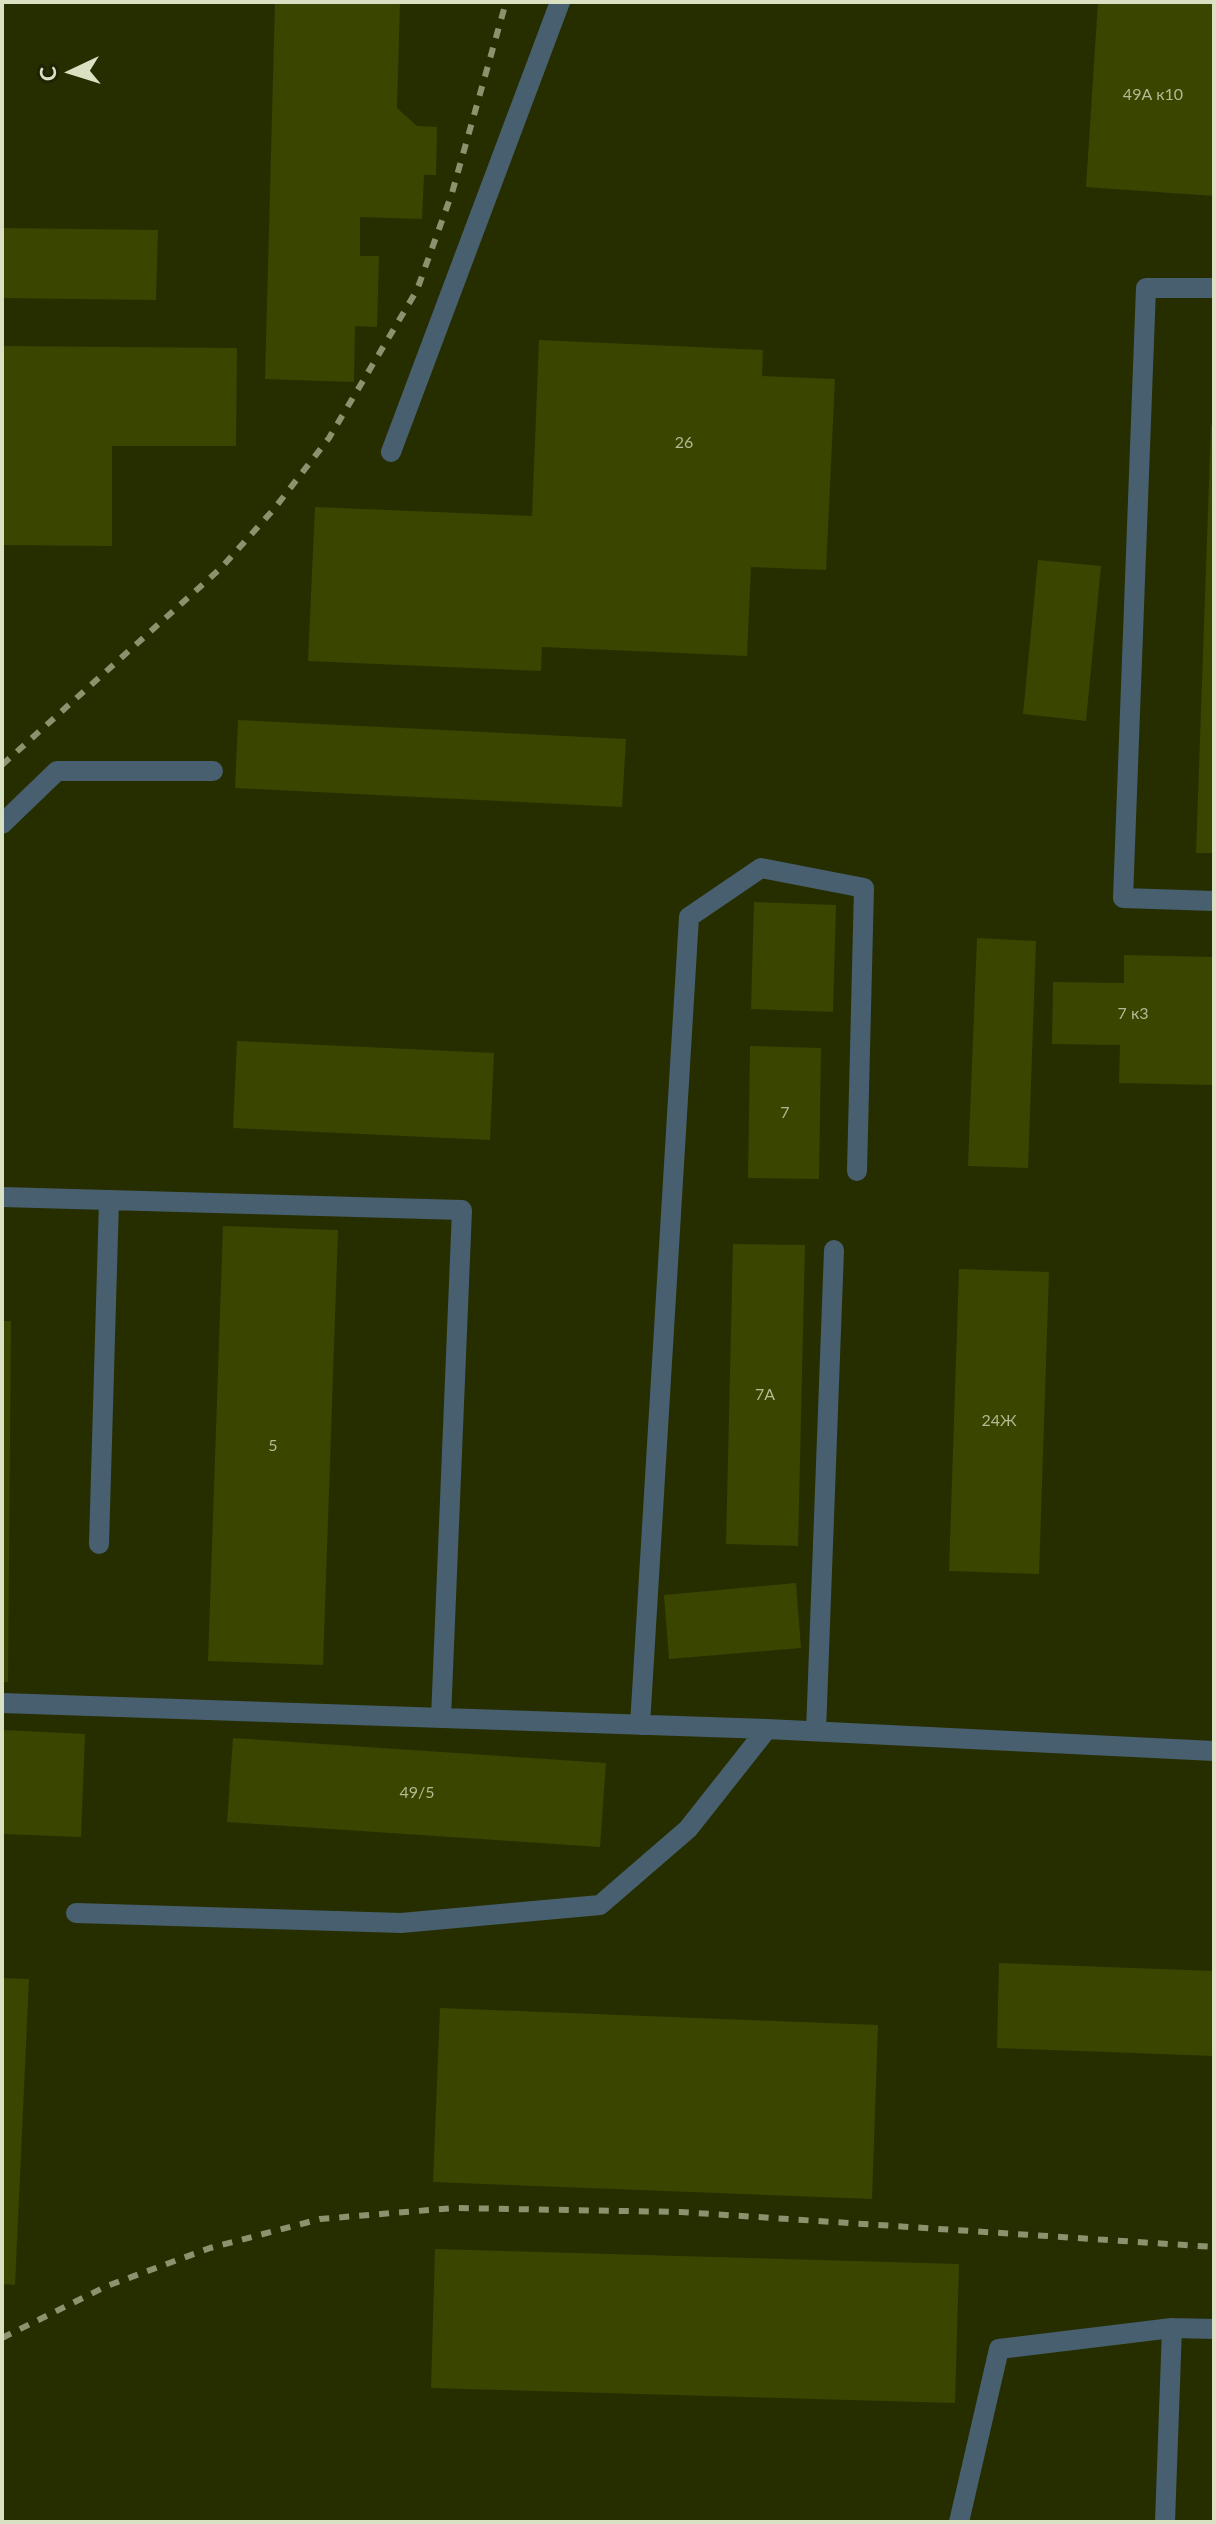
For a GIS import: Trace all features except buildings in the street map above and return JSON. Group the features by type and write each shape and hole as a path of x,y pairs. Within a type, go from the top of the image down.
{"lane":[{"path":"391,452 560,2"},
{"path":"1214,288 1146,288 1123,898 1214,901"},
{"path":"2,824 57,771 213,771"},
{"path":"640,1725 689,917 761,868 864,888 857,1171"},
{"path":"2,1197 462,1210 441,1718"},
{"path":"99,1544 109,1200"},
{"path":"816,1731 834,1250"},
{"path":"2,1703 767,1729 1214,1751"},
{"path":"76,1913 401,1923 600,1905 688,1829 767,1729"},
{"path":"1165,2522 1172,2328"},
{"path":"959,2522 999,2349 1172,2328 1214,2329"}],"railway":[{"path":"2,765 221,568 274,509 329,438 417,290 452,193 506,2"},
{"path":"2,2338 107,2286 210,2248 320,2219 454,2208 681,2212 1214,2247"}]}
